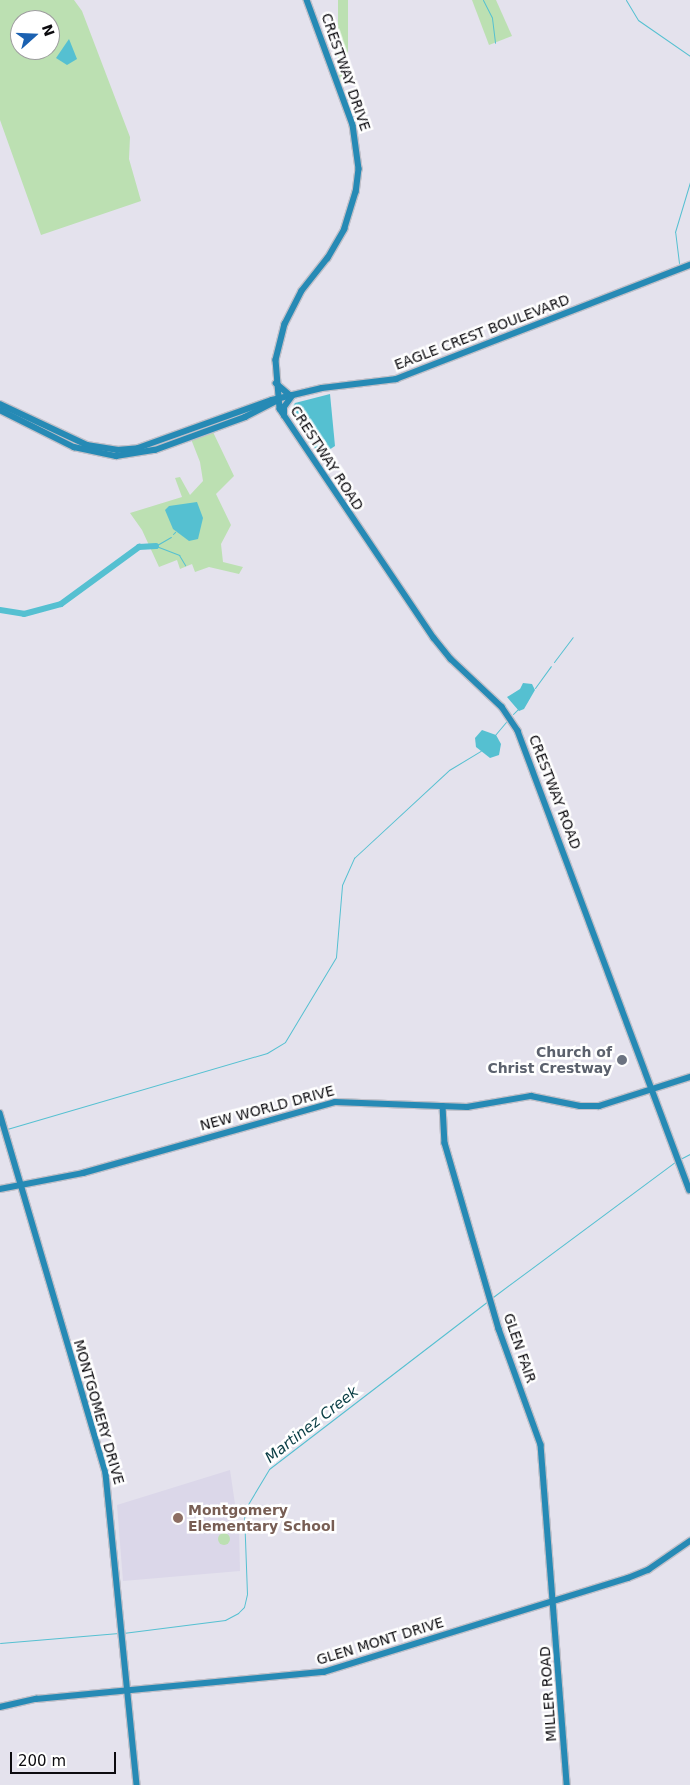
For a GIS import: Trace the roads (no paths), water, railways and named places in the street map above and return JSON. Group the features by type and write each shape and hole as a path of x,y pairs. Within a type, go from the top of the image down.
{"main road":[{"name":"CRESTWAY DRIVE","path":"277,401 275,382 278,345 290,310 328,258 345,229 356,192 359,170 353,125 308,0"},
{"name":"EAGLE CREST BOULEVARD","path":"0,404 77,441 117,450 151,445 266,403 322,388 396,379 690,265"},
{"path":"275,382 280,389 292,396 284,407 284,419"},
{"path":"266,403 271,397 275,382"},
{"name":"EAGLE CREST BOULEVARD","path":"0,410 74,447 116,456 155,450 261,410 277,401"},
{"name":"CRESTWAY ROAD","path":"277,401 284,419 434,638 455,663 502,707 518,731 690,1190"},
{"path":"261,410 272,409 284,419"},
{"name":"NEW WORLD DRIVE","path":"0,1189 83,1173 320,1104 354,1100 474,1107 530,1096 580,1106 599,1106 690,1077"},
{"name":"GLEN FAIR","path":"443,1106 445,1143 499,1329 541,1445 554,1601"},
{"name":"MONTGOMERY DRIVE","path":"0,1113 106,1474 137,1785"},
{"name":"GLEN MONT DRIVE","path":"0,1707 36,1699 321,1673 637,1575 690,1541"},
{"name":"MILLER ROAD","path":"554,1601 567,1785"}],"water":[{"path":"69,39 77,59 67,65 59,60 60,52"},
{"path":"330,394 335,446 320,456 292,415 292,408 295,403"},
{"path":"197,502 203,518 198,539 189,541 173,529 165,510 169,506"},
{"path":"523,683 532,684 535,690 524,709 519,711 507,697 520,689"},
{"path":"482,730 496,735 501,744 499,755 490,758 476,747 475,738"}],"waterway":[{"path":"483,0 492,18 495,43"},
{"path":"626,0 638,20 690,56"},
{"path":"679,263 675,232 690,182"},
{"path":"157,545 171,537"},
{"path":"156,546 179,555 185,565"},
{"path":"0,610 24,614 61,604 139,547 156,546"},
{"path":"554,662 573,637"},
{"path":"535,688 551,666"},
{"path":"513,714 518,709"},
{"path":"495,735 506,722"},
{"path":"7,1129 267,1053 285,1042 336,957 342,885 354,858 449,770 481,751"},
{"name":"Martinez Creek","path":"682,1158 690,1154"},
{"name":"Martinez Creek","path":"493,1297 676,1161"},
{"name":"Martinez Creek","path":"123,1633 225,1620 238,1613 244,1607 247,1594 244,1511 269,1469 488,1301"},
{"name":"Martinez Creek","path":"0,1643 119,1633"}],"place":[{"name":"Church of Christ Crestway","path":"622,1060"},
{"name":"Montgomery Elementary School","path":"178,1518"}]}
